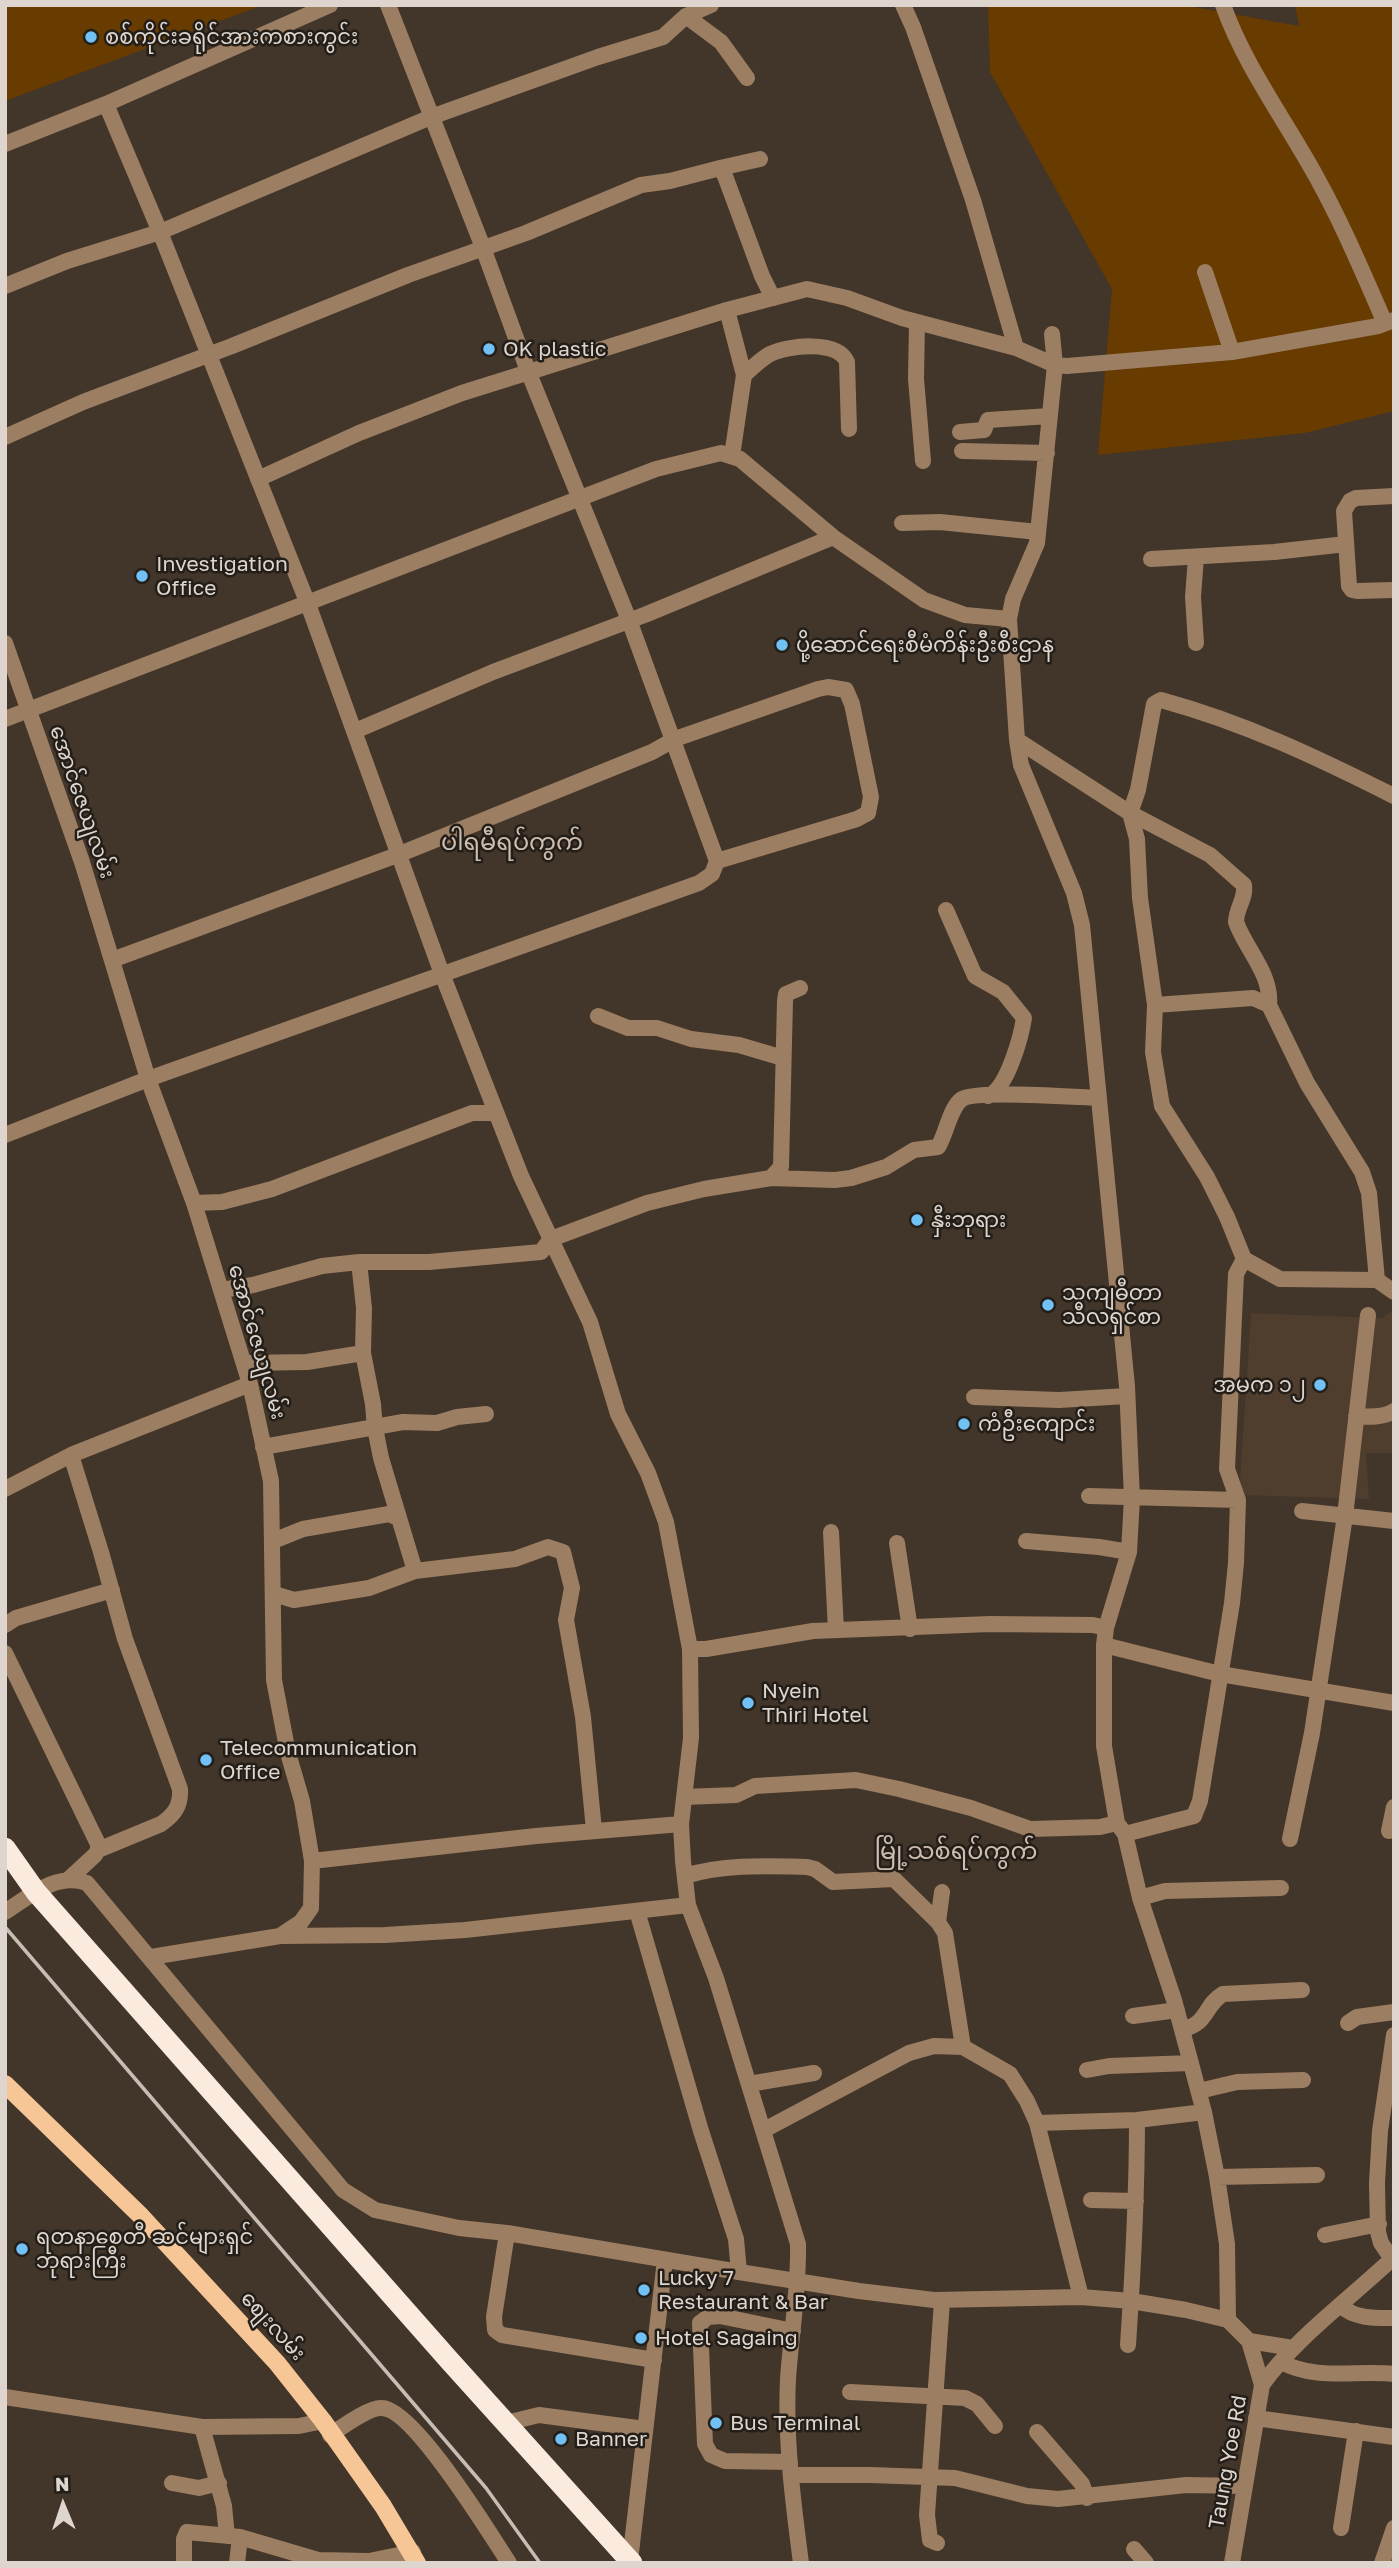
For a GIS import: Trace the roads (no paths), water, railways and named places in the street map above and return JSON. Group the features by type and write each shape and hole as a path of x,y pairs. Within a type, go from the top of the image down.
{"highway":[{"path":"5,1849 36,1892 631,2562"}],"main road":[{"name":"စျေးလမ်း","path":"7,2087 141,2216 277,2363 383,2506 415,2557"}],"street":[{"path":"5,144 106,104 330,5"},
{"path":"5,1135 148,1079 699,883 712,874 718,861 675,739 528,371 484,248 388,5"},
{"path":"5,286 67,261 160,232 431,117 598,57 663,37 686,16 711,5"},
{"path":"903,5 973,200 1016,348"},
{"path":"258,479 359,433 462,393 727,310 807,289 1016,348 1055,365 1231,352 1390,322 1322,188 1233,33 1223,5"},
{"path":"686,16 720,42 747,78"},
{"path":"106,104 160,232 308,604 442,974 496,1113 521,1176 590,1322 618,1414 648,1473 666,1522 690,1649 691,1738 681,1824 688,1905 716,1978 798,2244 799,2280 788,2380 791,2469 801,2563"},
{"path":"5,437 83,402 408,275 526,233 641,185 670,181 760,159"},
{"path":"720,168 773,298"},
{"path":"1205,272 1231,352"},
{"path":"727,310 744,375 732,456"},
{"path":"917,322 916,379 923,461"},
{"path":"1052,334 1055,365 1037,543 1013,599 1009,619 1021,765 1074,893 1080,914 1127,1396 1132,1498 1129,1552 1106,1628 1104,1746 1121,1829 1140,1898 1177,2010 1204,2112 1227,2244 1228,2320"},
{"path":"744,375 769,355 785,349 813,346 839,350 847,362 849,429"},
{"path":"960,432 984,430 988,420 1050,416"},
{"path":"962,452 1047,453"},
{"path":"5,719 656,469 721,453 740,459 833,537 924,600 965,615 1009,619"},
{"path":"1394,496 1356,498 1350,501 1344,511 1349,586 1352,590 1394,590"},
{"path":"902,523 940,522 1038,532"},
{"path":"355,731 494,672 833,537"},
{"path":"1151,559 1273,552 1346,544"},
{"path":"1196,557 1193,597 1196,643"},
{"name":"အောင်ဇေယျလမ်း","path":"5,643 82,862 148,1079 194,1203 250,1384 271,1481 274,1680 288,1753 302,1801 312,1861 311,1908 301,1922 280,1936"},
{"path":"112,960 400,854 652,752 675,739 818,689 828,687 846,690 852,704 872,797 868,813 718,861"},
{"path":"1394,796 1286,743 1209,713 1161,699 1154,704 1138,790 1130,813 1137,839 1140,898 1155,1005 1153,1052 1162,1106 1212,1187 1244,1259 1275,1277 1288,1280 1377,1280 1394,1292"},
{"path":"1017,740 1130,813 1210,855 1244,885 1244,895 1236,912 1236,922 1267,979 1269,1005 1307,1083 1362,1172 1369,1193 1377,1280"},
{"path":"946,910 975,975 1003,992 1024,1018 1021,1037 1004,1079 996,1093 988,1096"},
{"path":"771,1178 781,1167 786,994 800,988"},
{"path":"1155,1005 1253,998 1269,1005"},
{"path":"598,1016 628,1028 657,1028 691,1039 739,1045 783,1058"},
{"path":"221,1290 254,1285 321,1266 359,1262 429,1262 541,1252 551,1239 648,1203 738,1181 771,1178 835,1180 886,1167 914,1150 937,1147 962,1099 988,1096 1098,1098"},
{"path":"194,1203 222,1202 272,1189 472,1113 496,1113"},
{"path":"684,1797 736,1796 755,1786 856,1780 959,1805 1030,1829 1121,1829 1194,1816 1200,1801 1236,1563 1238,1500 1227,1469 1236,1275 1244,1259"},
{"path":"359,1262 364,1308 363,1353 375,1428 381,1458 415,1571"},
{"path":"1290,1839 1319,1690 1345,1516 1368,1315"},
{"path":"244,1363 307,1362 363,1353"},
{"path":"5,1489 71,1455 250,1384"},
{"path":"974,1397 1059,1400 1127,1396"},
{"path":"1356,1416 1378,1416 1394,1411"},
{"path":"263,1447 402,1422 437,1423 457,1417 486,1414"},
{"path":"5,1912 49,1885 69,1879 89,1863 98,1850 161,1824 177,1809 181,1800 180,1789 125,1639 71,1455"},
{"path":"1090,1496 1238,1500"},
{"path":"1302,1511 1394,1521"},
{"path":"274,1541 303,1529 389,1514 398,1518"},
{"path":"831,1532 836,1630"},
{"path":"1026,1541 1129,1552"},
{"path":"897,1543 910,1629"},
{"path":"274,1594 294,1600 369,1588 415,1571 515,1559 548,1547 563,1552 572,1588 566,1620 583,1717 594,1830"},
{"path":"5,1625 16,1619 111,1590"},
{"path":"690,1649 706,1649 813,1631 990,1624 1093,1625 1106,1628"},
{"path":"1104,1645 1220,1674 1394,1703"},
{"path":"5,1653 94,1834 98,1850"},
{"path":"1389,1832 1394,1807"},
{"path":"312,1861 594,1830 681,1824"},
{"path":"685,1876 754,1866 807,1867 815,1869 833,1882 894,1879 937,1922 946,1937 955,2010 963,2047"},
{"path":"69,1879 87,1883 95,1890 343,2190 375,2210 459,2228 507,2232 859,2291 942,2301 1081,2297 1131,2301 1228,2320 1249,2341 1262,2385"},
{"path":"1140,1898 1165,1891 1281,1888"},
{"path":"937,1922 942,1892"},
{"path":"151,1956 280,1936 385,1935 465,1930 688,1905"},
{"path":"637,1911 701,2131 736,2239 739,2272"},
{"path":"1182,2029 1199,2023 1216,1998 1223,1994 1302,1990"},
{"path":"1133,2016 1177,2010"},
{"path":"1348,2023 1357,2017 1394,2012"},
{"path":"1393,2258 1381,2243 1378,2232 1377,2158 1394,2035"},
{"path":"764,2130 909,2053 934,2046 963,2047 1010,2074 1027,2101 1037,2123 1081,2297"},
{"path":"1087,2070 1109,2066 1191,2063"},
{"path":"749,2084 814,2073"},
{"path":"1199,2091 1237,2082 1303,2080"},
{"path":"1037,2123 1138,2120 1204,2112"},
{"path":"1128,2345 1138,2120"},
{"path":"1217,2177 1317,2175"},
{"path":"1091,2200 1136,2201"},
{"path":"1325,2235 1378,2224"},
{"path":"507,2232 494,2316 495,2330 502,2335 653,2360"},
{"name":"Taung Yoe Rd","path":"1232,2563 1262,2385 1273,2368 1293,2348 1393,2258"},
{"path":"631,2562 665,2260"},
{"path":"937,2543 930,2540 927,2523 942,2301"},
{"path":"1341,2306 1362,2316 1394,2318"},
{"path":"793,2331 720,2316 708,2317 700,2323 705,2444 711,2455 726,2461 791,2469 955,2478 1027,2496 1058,2500 1186,2485 1244,2486"},
{"path":"1249,2341 1293,2348"},
{"path":"1281,2362 1298,2371 1325,2375 1394,2374"},
{"path":"850,2392 971,2400 989,2415 995,2426"},
{"path":"5,2398 202,2427 326,2428 376,2408 386,2407 418,2434 454,2479 509,2563"},
{"path":"506,2423 538,2415 645,2429"},
{"path":"1256,2418 1394,2437"},
{"path":"202,2427 233,2537 237,2563"},
{"path":"1341,2528 1356,2431"},
{"path":"1037,2432 1082,2484 1087,2498"},
{"path":"172,2483 199,2488 219,2483"},
{"path":"1382,2563 1394,2528"},
{"path":"184,2563 186,2533 233,2537 318,2560 369,2561 415,2557"},
{"path":"1134,2549 1146,2563"}],"railway":[{"path":"5,1927 486,2488 540,2563"}],"place":[{"name":"စစ်ကိုင်းခရိုင်အားကစားကွင်း","path":"91,37"},
{"name":"OK plastic","path":"489,349"},
{"name":"Investigation Office","path":"142,576"},
{"name":"ပို့ဆောင်ရေးစီမံကိန်းဦးစီးဌာန","path":"782,645"},
{"name":"နှီးဘုရား","path":"917,1220"},
{"name":"သကျဓီတာ သီလရှင်စာ","path":"1048,1305"},
{"name":"အမက ၁၂","path":"1320,1385"},
{"name":"ကံဦးကျောင်း","path":"964,1424"},
{"name":"Nyein Thiri Hotel","path":"748,1703"},
{"name":"Telecommunication Office","path":"206,1760"},
{"name":"ရတနာစေတီ ဆင်များရှင် ဘုရားကြီး","path":"22,2249"},
{"name":"Lucky 7 Restaurant & Bar","path":"644,2290"},
{"name":"Hotel Sagaing","path":"641,2338"},
{"name":"Bus Terminal","path":"716,2423"},
{"name":"Banner","path":"561,2439"}],"district":[{"name":"ပါရမီရပ်ကွက်","path":"512,842"},
{"name":"မြို့သစ်ရပ်ကွက်","path":"956,1851"}]}
